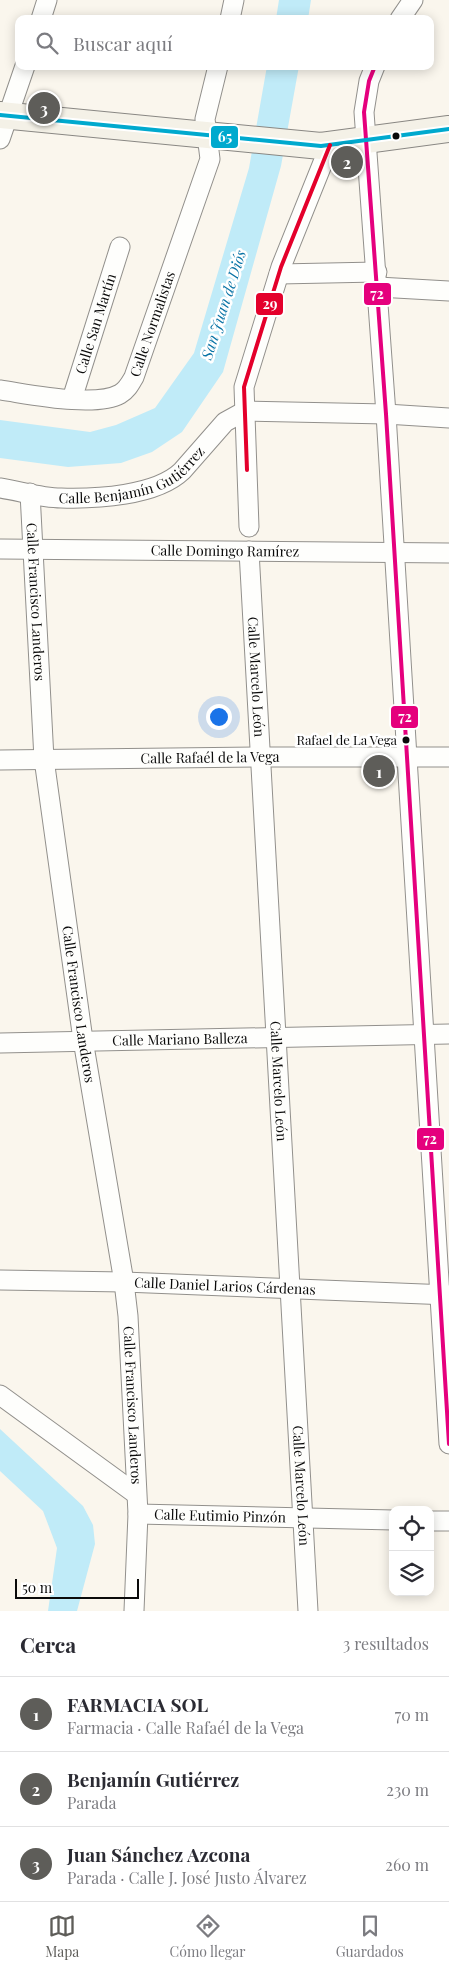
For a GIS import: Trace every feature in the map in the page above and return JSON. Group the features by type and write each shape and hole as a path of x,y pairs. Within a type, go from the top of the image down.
{"street":[{"path":"42,15 47,0"},
{"path":"231,15 234,0"},
{"path":"403,15 413,0"},
{"path":"23,70 2,124 215,135 325,146 449,129"},
{"name":"Calle Normalistas","path":"0,390 72,399 107,399 120,394 129,387 210,159 215,135 205,119 217,70"},
{"path":"373,70 369,81 364,112 365,140 378,279 425,1035 445,1295 449,1444"},
{"path":"249,527 244,387 279,274 325,146"},
{"name":"Calle San Martín","path":"72,399 120,247"},
{"path":"279,274 378,279 449,291"},
{"path":"245,411 386,414 449,418"},
{"name":"Calle Benjamín Gutiérrez","path":"0,488 59,498 117,495 162,485 174,479 182,472 225,422 245,411"},
{"name":"Calle Francisco Landeros","path":"30,493 44,759 83,1040 124,1282 128,1316 138,1514"},
{"name":"Calle Domingo Ramírez","path":"0,549 449,553"},
{"name":"Calle Marcelo León","path":"250,551 308,1611"},
{"name":"Calle Rafaél de la Vega","path":"0,760 449,757"},
{"name":"Calle Mariano Balleza","path":"0,1043 449,1034"},
{"name":"Calle Daniel Larios Cárdenas","path":"0,1280 124,1282 445,1295"},
{"path":"0,1395 136,1494"},
{"path":"134,1611 138,1514"},
{"name":"Calle Eutimio Pinzón","path":"138,1514 389,1520"},
{"path":"434,1521 449,1521"}],"water":[{"path":"279,0 311,0 309,15 277,15"},
{"name":"San Juan de Diós","path":"266,70 298,70 281,166 223,372 182,432 152,452 121,463 68,467 0,458 0,420 90,432 116,425 155,408 194,353 249,168"},
{"path":"0,1429 83,1506 93,1525 95,1544 77,1611 48,1611 57,1548 43,1511 0,1471"}],"transit line":[{"name":"72","path":"373,70 369,81 364,112 386,414 449,1444"},
{"name":"65","path":"0,115 321,146 449,129"},
{"name":"29","path":"247,470 244,387 281,267 330,145"}],"place":[{"name":"Juan Sánchez Azcona","path":"44,108"},
{"name":"Benjamín Gutiérrez","path":"347,162"},
{"name":"Rafael de La Vega","path":"406,740"},
{"name":"FARMACIA SOL","path":"379,771"}]}
